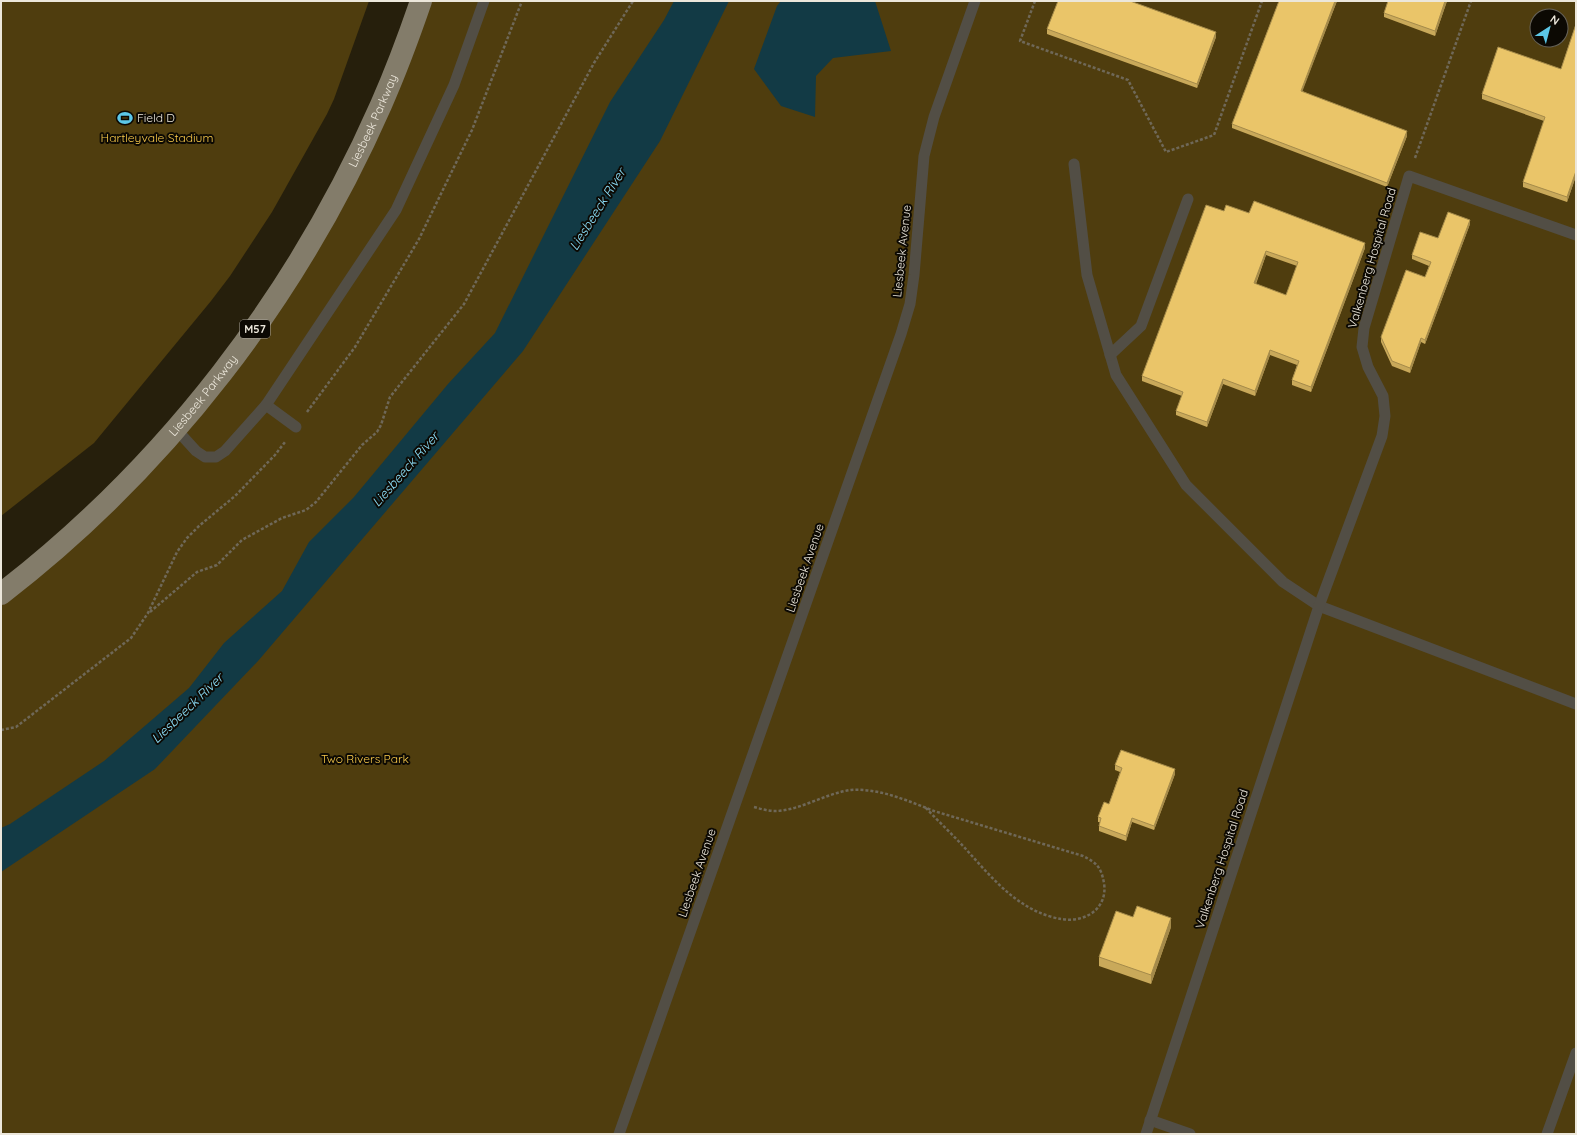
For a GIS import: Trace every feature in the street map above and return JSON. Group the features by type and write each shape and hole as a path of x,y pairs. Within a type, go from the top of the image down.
{"main road":[{"name":"Liesbeek Parkway","path":"1,594 78,530 120,490 176,430 225,370 258,326 280,293 321,225 354,163 382,104 421,1"}],"lane":[{"path":"176,430 196,451 205,457 216,457 225,451 266,406 396,210 454,85 482,1"},
{"name":"Liesbeek Avenue","path":"619,1134 902,334 910,304 914,275 924,156 934,117 975,1"},
{"path":"1074,164 1087,275 1116,375 1186,485 1283,582 1319,606 1576,704"},
{"name":"Valkenberg Hospital Road","path":"1146,1134 1319,606 1382,436 1385,416 1383,396 1368,367 1362,346 1364,328 1409,176 1576,235"},
{"path":"1110,355 1141,326 1188,199"},
{"path":"266,406 296,428"},
{"path":"1547,1134 1576,1053"},
{"path":"1150,1120 1190,1134"}],"path":[{"path":"1,730 16,727 131,638 148,613 177,552 187,538 235,496 275,455 355,347 419,239 472,130 522,1"},
{"path":"148,613 197,572 217,565 242,540 282,518 306,510 316,502 362,445 377,432 381,425 390,397 464,304 590,70 633,1"},
{"path":"1035,1 1020,42 1128,80 1166,152 1214,135 1262,1"},
{"path":"1409,176 1471,1"},
{"path":"736,802 768,811 777,811 787,810 850,790 868,790 901,798 924,807 1083,856 1094,862 1101,870 1105,890 1103,902 1098,909 1086,916 1071,920 1051,916 1021,903 1007,892 924,807"}],"green space":[{"name":"Hartleyvale Stadium","path":"1,1 369,1 334,99 327,114 272,212 230,276 94,443 1,516"},
{"name":"Two Rivers Park","path":"421,1 1576,1 1576,1134 1,1134 1,594 77,530 280,293"}],"water":[{"name":"Liesbeeck River","path":"674,1 729,1 660,141 523,351 258,661 155,769 1,872 1,828 10,824 104,761 189,688 224,643 282,591 309,542 354,497 448,384 495,333 610,102 664,20"},
{"path":"781,1 875,1 891,51 833,58 816,76 815,117 781,106 754,69 777,6"}],"building":[{"path":"1058,1 1130,1 1216,32 1197,84 1047,29"},
{"path":"1279,1 1335,1 1301,91 1407,131 1387,183 1232,124"},
{"path":"1388,1 1445,1 1435,31 1384,13"},
{"path":"1576,24 1576,171 1567,197 1523,182 1545,117 1482,94 1498,47 1561,69"},
{"path":"1254,201 1365,243 1311,387 1292,380 1299,361 1270,350 1255,391 1223,379 1207,422 1176,411 1183,392 1142,376 1206,205 1224,211 1226,205 1249,213","holes":["1266,251 1298,262 1286,295 1254,283"]},
{"path":"1448,212 1470,220 1425,340 1421,338 1410,368 1392,361 1381,337 1406,270 1425,277 1431,262 1412,255 1420,232 1438,238"},
{"path":"1121,750 1175,769 1154,826 1132,818 1126,836 1099,826 1101,818 1098,817 1104,802 1109,804 1122,768 1115,765"},
{"path":"1137,906 1171,918 1151,975 1099,957 1116,911 1133,917"}],"place":[{"name":"Field D","path":"125,118"}]}
